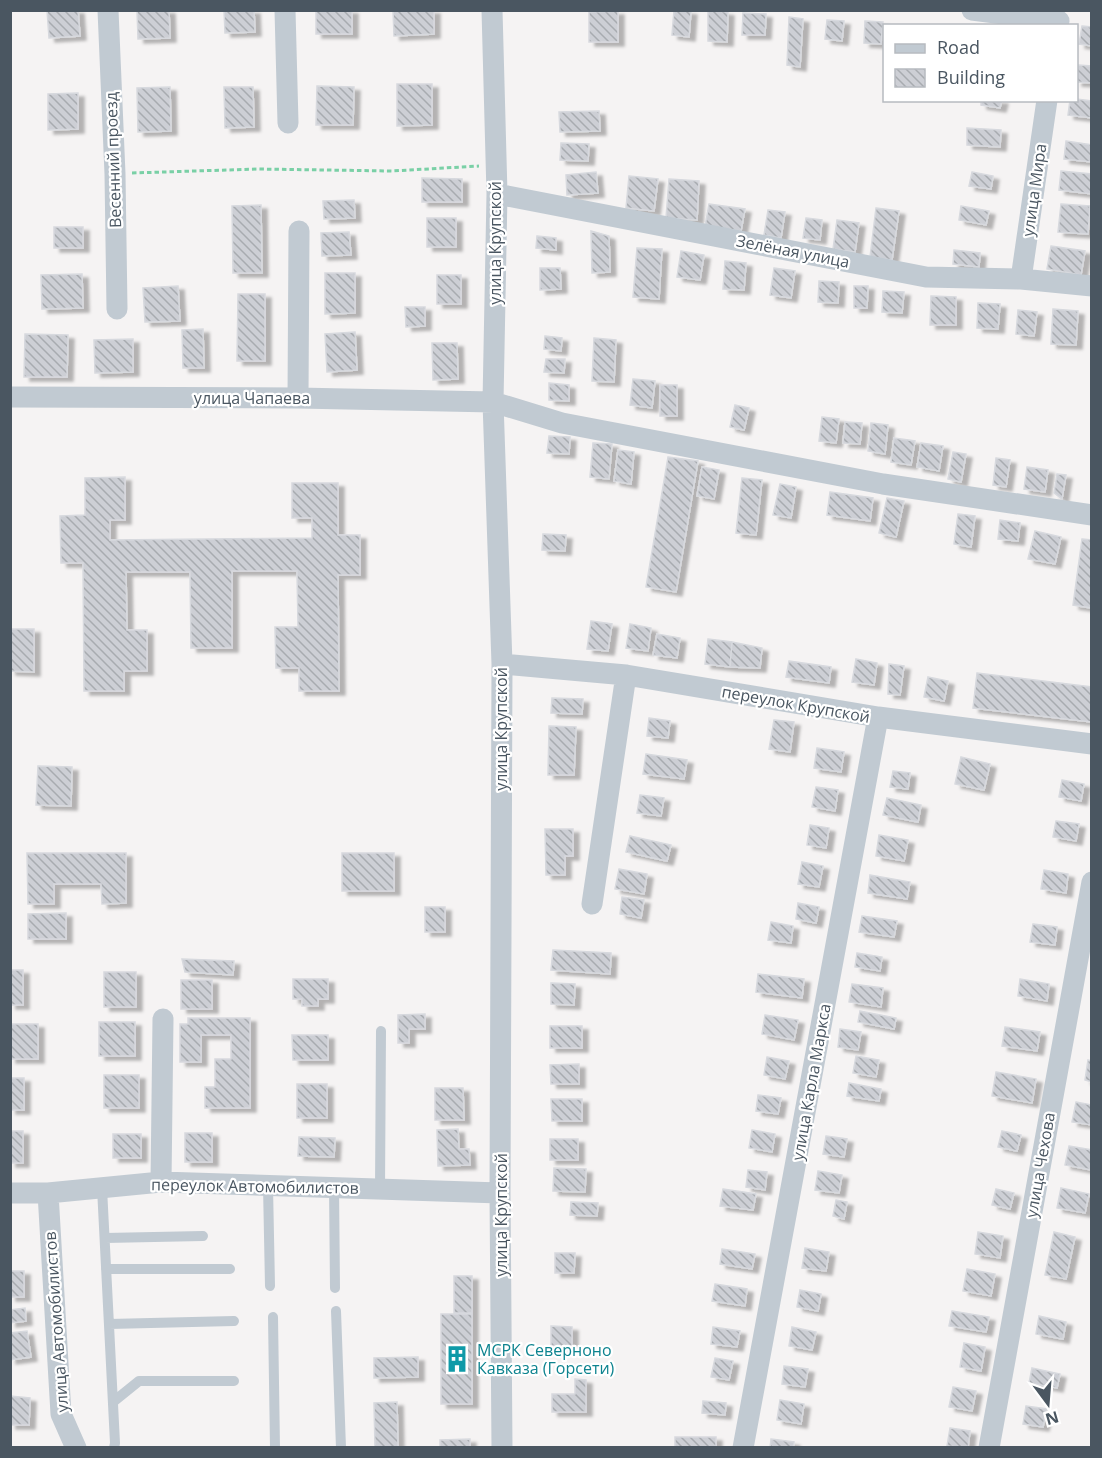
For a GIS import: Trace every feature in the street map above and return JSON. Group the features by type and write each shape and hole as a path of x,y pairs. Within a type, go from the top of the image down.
{"street":[{"name":"Весенний проезд","path":"108,10 115,174 117,309"},
{"path":"285,10 288,123"},
{"name":"улица Крупской","path":"492,10 497,194 493,402 502,664 500,1193 502,1448"},
{"path":"972,10 1059,19"},
{"name":"улица Мира","path":"1021,279 1047,102"},
{"name":"Зелёная улица","path":"497,194 926,277 1021,279 1092,286"},
{"path":"298,398 299,231"},
{"name":"улица Чапаева","path":"10,398 298,398 493,402 562,423 883,484 1092,515"},
{"name":"переулок Крупской","path":"502,664 626,675 878,717 1092,744"},
{"path":"592,904 626,675"},
{"name":"улица Карла Маркса","path":"743,1448 878,717"},
{"name":"улица Чехова","path":"989,1448 1092,882"},
{"path":"161,1182 163,1019"},
{"name":"переулок Автомобилистов","path":"10,1193 48,1193 161,1182 500,1193"},
{"name":"улица Автомобилистов","path":"48,1193 61,1414 76,1448"}],"lane":[{"path":"381,1031 381,1190"},
{"path":"268,1186 270,1286"},
{"path":"102,1188 114,1448"},
{"path":"334,1188 335,1288"},
{"path":"105,1238 203,1236"},
{"path":"106,1269 230,1269"},
{"path":"336,1311 341,1448"},
{"path":"273,1317 275,1448"},
{"path":"109,1324 234,1321"},
{"path":"113,1402 140,1381 234,1381"}],"path":[{"path":"115,174 258,169 392,171 495,165"}],"building":[{"path":"47,10 78,10 80,36 49,38"},
{"path":"137,10 169,10 170,38 138,39"},
{"path":"224,10 254,10 255,32 225,33"},
{"path":"316,10 352,10 352,34 316,34"},
{"path":"393,10 434,10 434,34 394,36"},
{"path":"674,10 691,11 689,37 672,35"},
{"path":"708,10 728,12 727,42 708,41"},
{"path":"618,11 618,42 589,42 589,12"},
{"path":"743,13 766,14 765,35 742,35"},
{"path":"789,17 803,19 800,67 787,65"},
{"path":"827,20 844,21 842,41 825,39"},
{"path":"865,21 883,22 881,44 864,43"},
{"path":"1082,26 1092,27 1092,46 1079,44"},
{"path":"1078,65 1092,66 1092,83 1078,82"},
{"path":"397,84 432,84 432,125 397,126"},
{"path":"317,86 354,87 353,125 316,125"},
{"path":"170,87 171,131 138,132 137,88"},
{"path":"224,87 253,87 254,127 225,128"},
{"path":"78,93 78,129 48,130 48,94"},
{"path":"1078,99 1092,101 1092,118 1068,115 1070,102 1078,102"},
{"path":"981,102 1002,102 1000,108 981,105"},
{"path":"599,111 600,131 560,132 559,112"},
{"path":"967,128 1001,130 1000,147 967,145"},
{"path":"1066,141 1092,145 1092,162 1064,159"},
{"path":"561,143 589,144 588,161 560,160"},
{"path":"1061,171 1092,174 1092,194 1059,190"},
{"path":"596,172 598,193 567,195 566,175"},
{"path":"972,172 993,176 991,189 969,186"},
{"path":"629,176 658,179 654,211 626,208"},
{"path":"422,178 462,179 462,202 422,202"},
{"path":"669,179 699,181 697,220 666,218"},
{"path":"354,200 355,218 324,219 323,201"},
{"path":"709,204 745,209 741,231 705,226"},
{"path":"1061,204 1090,206 1088,234 1058,232"},
{"path":"261,205 262,273 233,273 232,206"},
{"path":"961,206 989,211 986,225 959,220"},
{"path":"876,208 899,211 892,260 870,257"},
{"path":"768,210 785,212 781,238 764,235"},
{"path":"427,218 456,218 456,247 427,247"},
{"path":"806,218 822,220 820,240 803,238"},
{"path":"837,220 859,223 855,252 833,249"},
{"path":"54,227 83,227 83,248 54,248"},
{"path":"591,231 609,236 610,272 592,273"},
{"path":"349,232 351,255 322,256 321,233"},
{"path":"537,236 556,238 556,250 536,248"},
{"path":"1051,246 1085,251 1081,275 1047,269"},
{"path":"637,248 662,249 659,299 633,297"},
{"path":"954,250 980,253 979,267 953,264"},
{"path":"681,251 704,255 700,280 677,277"},
{"path":"725,261 746,263 744,290 723,289"},
{"path":"540,268 560,268 561,289 540,290"},
{"path":"774,268 795,271 791,298 770,295"},
{"path":"325,273 355,273 355,313 325,314"},
{"path":"82,274 83,308 42,309 41,275"},
{"path":"437,275 461,275 461,304 437,304"},
{"path":"819,281 839,282 838,303 818,302"},
{"path":"178,286 180,321 145,322 143,288"},
{"path":"854,286 868,286 867,308 854,308"},
{"path":"883,291 904,292 902,313 882,312"},
{"path":"238,294 265,294 265,361 237,361"},
{"path":"931,296 956,297 956,325 930,325"},
{"path":"978,303 1000,304 998,329 977,328"},
{"path":"405,307 425,307 425,326 406,327"},
{"path":"1053,309 1078,311 1076,345 1051,344"},
{"path":"1018,310 1037,312 1034,336 1016,334"},
{"path":"203,329 204,368 183,368 182,330"},
{"path":"355,332 357,370 327,372 325,334"},
{"path":"25,334 68,335 67,377 24,377"},
{"path":"545,336 562,338 561,351 544,349"},
{"path":"594,338 616,340 614,382 592,381"},
{"path":"133,339 133,372 95,373 94,340"},
{"path":"432,343 457,343 458,379 433,380"},
{"path":"546,359 565,359 564,373 544,372"},
{"path":"633,379 655,381 652,408 630,405"},
{"path":"549,383 569,385 569,401 549,400"},
{"path":"660,385 677,385 677,416 660,416"},
{"path":"735,405 749,408 744,430 730,427"},
{"path":"822,417 839,419 836,443 819,441"},
{"path":"845,422 862,423 860,444 843,443"},
{"path":"871,423 888,425 885,454 868,451"},
{"path":"549,436 570,437 569,454 547,453"},
{"path":"894,438 915,441 911,465 891,462"},
{"path":"593,443 612,444 609,479 590,477"},
{"path":"921,443 943,446 939,471 917,467"},
{"path":"618,450 634,452 631,484 614,481"},
{"path":"953,452 966,454 961,482 948,479"},
{"path":"668,457 698,461 676,592 646,587"},
{"path":"996,458 1010,460 1006,487 993,485"},
{"path":"702,467 719,470 714,499 697,496"},
{"path":"1027,467 1048,470 1045,492 1024,489"},
{"path":"1057,474 1066,475 1062,499 1054,493"},
{"path":"125,477 125,520 110,520 110,540 312,538 312,518 292,518 292,483 338,483 338,535 360,535 360,575 338,575 339,691 299,691 299,668 276,668 275,627 298,627 297,571 232,571 232,648 191,648 190,572 126,572 127,630 147,630 147,671 124,671 124,691 84,691 83,563 61,563 60,516 85,515 85,478"},
{"path":"742,478 762,480 756,535 736,533"},
{"path":"780,484 796,487 791,518 773,515"},
{"path":"830,492 873,498 870,521 827,515"},
{"path":"887,498 904,501 896,537 879,533"},
{"path":"958,514 975,516 971,547 954,544"},
{"path":"1000,520 1020,523 1018,541 998,539"},
{"path":"1035,531 1061,537 1055,564 1028,559"},
{"path":"543,534 566,535 565,551 542,550"},
{"path":"1082,539 1092,540 1092,608 1073,605"},
{"path":"591,621 612,624 608,651 587,649"},
{"path":"630,624 651,628 648,651 626,648"},
{"path":"10,629 34,629 34,672 10,671"},
{"path":"657,634 680,638 677,658 653,655"},
{"path":"708,639 732,642 730,667 705,664"},
{"path":"732,642 762,648 760,668 730,667"},
{"path":"856,659 877,663 874,685 852,682"},
{"path":"789,661 831,667 829,683 786,677"},
{"path":"889,664 904,666 900,695 888,694"},
{"path":"977,673 1092,687 1091,722 973,708"},
{"path":"928,677 948,681 944,701 924,697"},
{"path":"552,698 583,699 582,714 551,713"},
{"path":"649,718 670,721 668,738 647,736"},
{"path":"774,720 794,722 790,752 769,749"},
{"path":"549,726 576,727 574,775 548,775"},
{"path":"817,748 844,752 841,772 814,768"},
{"path":"646,754 687,760 684,779 643,774"},
{"path":"961,757 990,764 984,790 955,784"},
{"path":"38,766 72,767 71,806 36,805"},
{"path":"893,771 910,773 908,789 890,787"},
{"path":"1062,780 1084,784 1081,801 1059,797"},
{"path":"816,787 838,790 835,811 812,807"},
{"path":"640,795 664,798 661,816 637,813"},
{"path":"887,798 921,805 918,822 883,815"},
{"path":"1056,821 1079,824 1076,841 1053,837"},
{"path":"810,825 829,828 826,848 807,845"},
{"path":"545,829 573,829 573,856 565,856 565,875 546,875"},
{"path":"879,835 908,840 904,861 876,856"},
{"path":"630,836 671,845 667,861 626,852"},
{"path":"27,853 126,853 126,903 102,904 101,884 54,884 54,904 28,904"},
{"path":"342,853 394,853 394,891 342,891"},
{"path":"802,862 823,866 819,887 798,884"},
{"path":"619,869 647,874 644,894 615,889"},
{"path":"1044,870 1068,874 1066,893 1041,889"},
{"path":"870,875 910,882 907,899 868,893"},
{"path":"622,897 644,900 641,918 620,914"},
{"path":"798,903 819,907 816,923 796,919"},
{"path":"425,907 445,907 445,932 425,932"},
{"path":"66,913 66,939 28,939 28,914"},
{"path":"862,916 897,921 894,937 859,932"},
{"path":"771,922 793,926 791,943 768,940"},
{"path":"1033,924 1057,927 1055,945 1030,942"},
{"path":"553,950 611,953 610,974 551,970"},
{"path":"857,953 882,957 880,971 855,967"},
{"path":"182,959 234,961 233,975 185,972"},
{"path":"10,970 23,970 23,1005 10,1005"},
{"path":"104,972 136,972 136,1007 104,1007"},
{"path":"758,974 804,979 802,998 756,992"},
{"path":"293,979 328,979 328,999 318,999 318,1006 302,1006 302,999 293,999"},
{"path":"1020,979 1049,984 1047,1001 1018,996"},
{"path":"181,980 212,980 212,1009 181,1009"},
{"path":"551,983 575,984 574,1005 551,1004"},
{"path":"852,984 883,988 881,1007 849,1002"},
{"path":"860,1011 896,1018 894,1029 858,1022"},
{"path":"425,1014 425,1029 409,1029 409,1043 398,1043 398,1015"},
{"path":"765,1015 798,1020 794,1040 762,1034"},
{"path":"188,1018 250,1018 250,1108 205,1108 205,1087 215,1087 215,1059 231,1059 231,1035 201,1035 201,1062 180,1062 180,1024 188,1024"},
{"path":"99,1022 135,1022 135,1056 99,1056"},
{"path":"10,1024 38,1024 38,1059 10,1059"},
{"path":"550,1026 582,1026 582,1048 550,1048"},
{"path":"1005,1027 1040,1032 1037,1051 1002,1046"},
{"path":"840,1029 861,1032 858,1050 838,1047"},
{"path":"292,1035 328,1035 328,1060 293,1060"},
{"path":"856,1056 879,1060 876,1077 853,1073"},
{"path":"767,1057 789,1061 785,1079 764,1075"},
{"path":"1088,1060 1092,1061 1092,1082 1085,1080"},
{"path":"579,1064 579,1084 551,1084 550,1065"},
{"path":"996,1072 1036,1079 1032,1103 992,1096"},
{"path":"104,1075 139,1075 139,1108 104,1108"},
{"path":"10,1078 24,1078 24,1110 10,1110"},
{"path":"849,1083 881,1089 879,1101 847,1096"},
{"path":"297,1084 327,1084 327,1118 297,1118"},
{"path":"435,1088 463,1088 464,1120 435,1120"},
{"path":"758,1095 781,1098 778,1114 756,1111"},
{"path":"551,1099 582,1099 582,1121 552,1121"},
{"path":"1076,1102 1092,1105 1092,1125 1072,1122"},
{"path":"458,1129 459,1149 469,1149 470,1165 438,1166 437,1130"},
{"path":"752,1130 775,1134 772,1152 749,1148"},
{"path":"10,1131 23,1131 23,1163 10,1163"},
{"path":"1002,1131 1021,1135 1017,1151 998,1147"},
{"path":"185,1133 212,1133 212,1162 185,1162"},
{"path":"113,1134 141,1134 141,1158 113,1158"},
{"path":"826,1136 847,1139 844,1157 823,1154"},
{"path":"299,1137 335,1138 334,1157 298,1156"},
{"path":"550,1139 578,1139 578,1160 550,1160"},
{"path":"1069,1146 1092,1150 1092,1170 1065,1165"},
{"path":"554,1168 586,1169 585,1192 553,1191"},
{"path":"748,1170 767,1172 765,1190 746,1187"},
{"path":"818,1171 842,1175 839,1193 815,1190"},
{"path":"1061,1188 1089,1194 1085,1213 1057,1208"},
{"path":"723,1189 756,1194 753,1210 720,1206"},
{"path":"996,1189 1014,1193 1010,1209 992,1205"},
{"path":"836,1200 847,1202 844,1219 833,1216"},
{"path":"571,1202 598,1203 597,1216 570,1215"},
{"path":"978,1232 1003,1236 1000,1258 975,1254"},
{"path":"1054,1232 1075,1237 1066,1279 1045,1275"},
{"path":"805,1248 829,1252 826,1271 802,1268"},
{"path":"722,1249 755,1254 752,1269 720,1264"},
{"path":"555,1253 575,1253 574,1273 555,1273"},
{"path":"967,1269 995,1274 991,1296 963,1291"},
{"path":"10,1271 24,1271 24,1297 10,1297"},
{"path":"454,1276 472,1276 472,1313 454,1313"},
{"path":"715,1284 747,1289 745,1306 712,1301"},
{"path":"800,1290 821,1294 818,1311 797,1307"},
{"path":"25,1308 26,1321 10,1323 10,1310"},
{"path":"952,1311 989,1317 986,1332 949,1326"},
{"name":"МСРК Северноно Кавказа (Горсети)","path":"441,1314 472,1314 472,1404 441,1404"},
{"path":"1039,1316 1066,1322 1063,1339 1036,1334"},
{"path":"551,1326 572,1327 572,1346 551,1346"},
{"path":"713,1327 740,1331 737,1347 711,1344"},
{"path":"792,1327 816,1332 812,1350 789,1346"},
{"path":"27,1331 31,1357 10,1360 10,1333"},
{"path":"964,1343 985,1347 981,1371 960,1367"},
{"path":"418,1357 418,1377 374,1378 374,1358"},
{"path":"715,1358 733,1361 729,1380 711,1377"},
{"path":"784,1366 808,1369 805,1387 782,1384"},
{"path":"1032,1368 1060,1374 1057,1388 1029,1383"},
{"path":"575,1379 586,1380 586,1412 552,1412 552,1394 575,1394"},
{"path":"953,1387 976,1391 972,1411 949,1407"},
{"path":"10,1396 30,1398 29,1425 10,1425"},
{"path":"780,1400 804,1404 801,1424 777,1420"},
{"path":"703,1401 726,1403 725,1415 702,1413"},
{"path":"397,1402 398,1448 375,1448 374,1403"},
{"path":"1026,1406 1047,1409 1043,1427 1023,1424"},
{"path":"950,1428 970,1431 968,1448 947,1446"},
{"path":"675,1437 716,1437 716,1448 675,1448"},
{"path":"470,1439 470,1448 440,1448 440,1440"},
{"path":"771,1439 794,1442 793,1448 770,1448"}],"place":[{"name":"МСРК Северноно Кавказа (Горсети)","path":"457,1359"}]}
